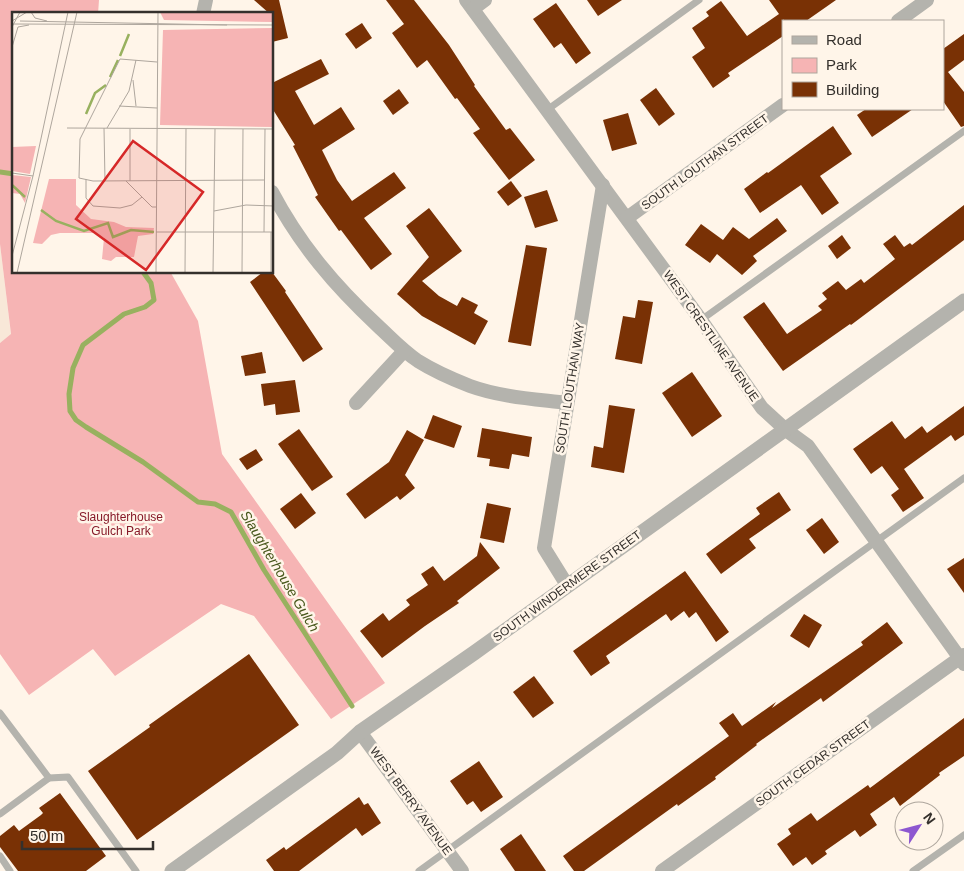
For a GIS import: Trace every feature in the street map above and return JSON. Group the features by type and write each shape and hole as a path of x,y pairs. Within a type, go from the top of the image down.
{"street":[{"path":"470,4 485,0"},
{"path":"899,20 927,0"},
{"name":"WEST CRESTLINE AVENUE","path":"470,4 701,320 762,408 786,430 808,446 962,659"},
{"name":"SOUTH LOUTHAN STREET","path":"627,218 782,106"},
{"name":"SOUTH LOUTHAN WAY","path":"567,585 544,548 602,186"},
{"path":"274,196 296,234 323,270 347,298 404,351 444,375 471,386 504,395 567,403"},
{"name":"SOUTH WINDERMERE STREET","path":"172,871 337,753 360,732 474,653 964,301"},
{"path":"356,404 404,351"},
{"name":"SOUTH CEDAR STREET","path":"662,871 962,659"},
{"name":"WEST BERRY AVENUE","path":"360,732 462,871"}],"lane":[{"path":"547,110 699,0"},
{"path":"701,320 964,130"},
{"path":"419,871 964,478"},
{"path":"0,714 49,778"},
{"path":"0,814 49,778 68,776 136,871"},
{"path":"913,871 964,835"},
{"path":"0,856 10,871"}],"shaded area":[{"path":"0,244 11,335 0,343"}],"green space":[{"name":"Slaughterhouse Gulch Park","path":"0,0 99,0 98,12 12,12 12,274 172,274 198,321 222,454 385,683 331,719 254,616 221,604 115,676 93,649 29,695 0,654 0,343 11,334 0,244"}],"building":[{"path":"254,0 279,0 288,38 274,42 274,12 268,12"},
{"path":"386,0 414,0 449,45 474,86 506,130 510,128 535,160 509,180 473,133 480,129 457,98 455,99 427,60 417,68 392,33 404,24"},
{"path":"587,0 622,0 598,16"},
{"path":"769,0 836,0 807,20 783,19 782,37 728,73 730,76 713,88 692,57 705,48 692,28 709,16 706,12 721,1 747,36 779,14"},
{"path":"556,3 591,53 576,64 561,43 554,48 533,19"},
{"path":"362,23 372,38 356,49 345,34"},
{"path":"964,34 964,60 948,72 964,92 964,126 961,127 944,102 944,48"},
{"path":"321,59 329,74 295,91 314,125 341,107 355,129 322,150 337,180 352,201 394,172 406,188 364,218 392,254 371,270 341,230 339,231 315,197 318,195 293,146 295,145 274,111 274,82"},
{"path":"656,88 675,114 659,126 640,100"},
{"path":"399,89 409,103 393,115 383,101"},
{"path":"864,110 912,110 872,137 857,115"},
{"path":"628,113 637,144 612,151 603,120"},
{"path":"833,126 852,154 820,176 839,203 822,215 801,185 760,213 744,189"},
{"path":"511,181 522,196 508,206 497,192"},
{"path":"547,190 558,221 535,228 524,197"},
{"path":"964,205 964,240 851,325 783,371 743,317 764,302 787,334 822,310 818,306 827,299 822,293 838,281 846,290 861,279 864,283 895,259 883,244 895,235 904,247 910,243 912,245"},
{"path":"429,208 462,251 422,281 439,296 457,306 462,297 478,305 474,313 488,321 475,345 422,316 397,294 429,257 406,226"},
{"path":"777,218 787,231 753,256 757,261 742,275 717,254 710,263 685,245 701,224 723,240 733,227 749,239"},
{"path":"842,235 851,248 837,259 828,246"},
{"path":"526,245 547,248 531,346 508,342"},
{"path":"260,274 273,274 323,349 303,362 250,282"},
{"path":"638,300 653,302 642,364 615,359 623,316 635,318"},
{"path":"262,352 266,373 245,376 241,356"},
{"path":"692,372 722,416 692,437 662,393"},
{"path":"295,380 300,412 276,415 275,404 264,406 261,384"},
{"path":"609,405 635,409 624,473 591,467 594,446 603,448"},
{"path":"964,406 964,435 955,441 951,435 904,469 924,498 903,512 891,495 899,489 882,466 871,474 853,449 892,421 905,439 922,426 927,433"},
{"path":"433,415 462,426 454,448 424,438"},
{"path":"482,428 532,437 529,457 512,454 509,469 489,466 490,459 477,457"},
{"path":"299,429 333,477 312,491 278,444"},
{"path":"407,430 424,440 405,475 415,488 400,500 397,496 365,519 346,494 389,462"},
{"path":"256,449 263,460 247,470 239,459"},
{"path":"779,492 791,510 749,539 756,548 721,574 706,554 760,514 756,508"},
{"path":"301,493 316,513 295,529 280,509"},
{"path":"487,503 511,508 504,543 480,538"},
{"path":"822,518 839,542 824,554 806,530"},
{"path":"480,542 500,568 457,601 459,603 382,658 360,631 383,613 389,621 410,605 406,600 428,585 421,574 433,566 444,581 477,556"},
{"path":"964,558 964,593 947,569"},
{"path":"685,571 729,632 716,642 696,612 689,618 684,611 671,621 666,614 606,656 610,663 591,676 573,651"},
{"path":"804,614 822,625 809,648 790,636"},
{"path":"887,622 903,643 823,702 821,698 756,744 715,777 716,779 678,806 677,804 584,871 574,871 563,856 729,736 719,723 733,713 742,726 776,702 772,708 863,645 861,642"},
{"path":"249,654 299,725 137,840 88,771"},
{"path":"534,676 554,703 533,718 513,692"},
{"path":"964,718 964,756 939,773 940,775 906,801 897,801 894,797 870,814 877,825 860,837 855,830 825,851 827,854 812,865 806,857 793,866 777,844 791,834 788,829 811,813 817,821 868,785 870,788"},
{"path":"479,761 503,797 481,812 473,801 467,805 450,781"},
{"path":"60,793 106,856 86,871 18,871 0,847 0,836 14,825 19,831 43,813 39,808"},
{"path":"359,797 364,805 368,803 381,823 362,836 356,828 299,871 274,871 266,860 284,847 286,850"},
{"path":"521,834 546,871 515,871 500,849"}],"waterway":[{"name":"Slaughterhouse Gulch","path":"0,172 12,174"},
{"name":"Slaughterhouse Gulch","path":"144,274 151,283 154,300 145,307 124,314 83,345 73,368 69,394 70,411 76,420 143,462 198,502 215,504 231,512 264,570 352,706"}]}
